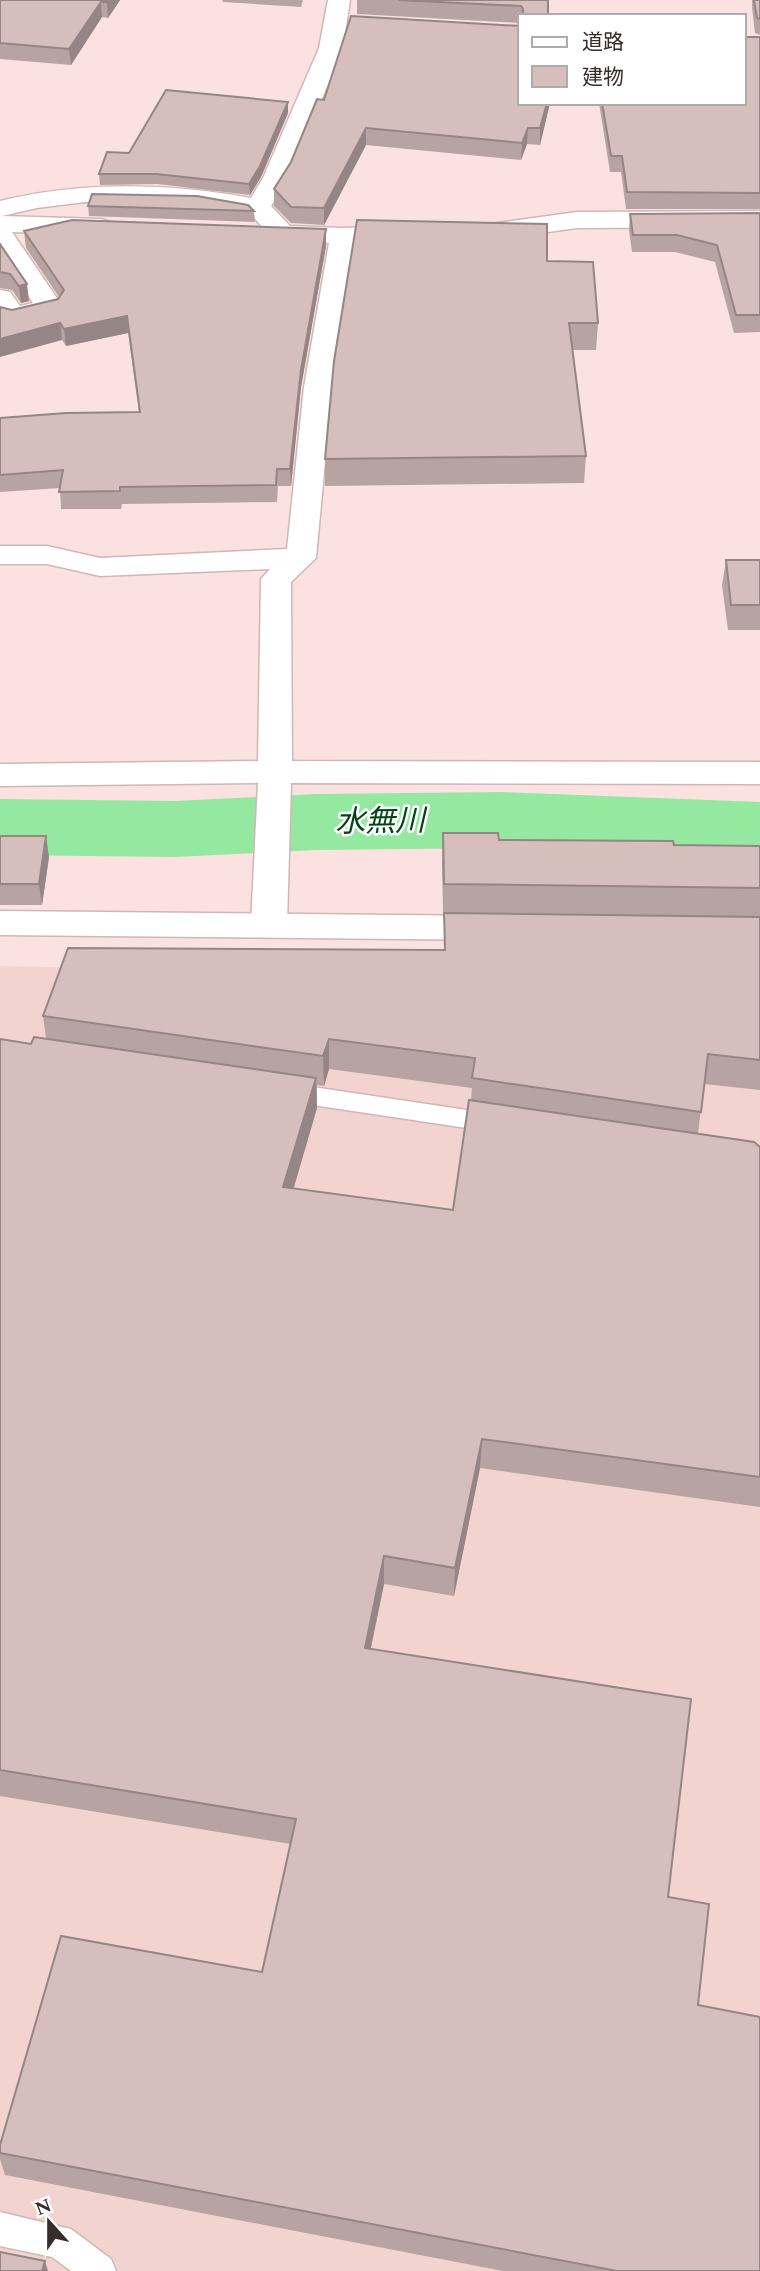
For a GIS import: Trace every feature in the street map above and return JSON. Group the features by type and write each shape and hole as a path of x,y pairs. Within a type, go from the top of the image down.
{"street":[{"path":"258,207 276,178 331,48 337,11 362,24"},
{"path":"0,209 37,200 85,194 198,196 258,207 283,234"},
{"path":"476,232 516,230 576,220 760,219"},
{"path":"0,224 123,228"},
{"path":"244,232 343,236 423,233"},
{"path":"0,234 49,307 13,316 0,298"},
{"path":"269,924 275,772 276,579 301,558 318,387 343,236"},
{"path":"0,285 30,278"},
{"path":"0,555 47,555 100,567 301,558"},
{"path":"0,775 275,772 760,773"},
{"path":"0,923 528,928"}],"lane":[{"path":"262,1088 525,1127"},
{"path":"0,2229 59,2241 99,2271"}],"shaded area":[{"path":"0,966 760,981 760,2271 0,2271"}],"building":[{"path":"0,0 109,0 101,2 69,49 0,43"},
{"path":"398,0 548,0 548,14 523,14 521,6"},
{"path":"754,0 760,0 760,19 757,18"},
{"path":"351,16 518,26 518,105 546,105 540,128 528,128 522,143 366,128 324,208 291,207 274,189 291,162 317,99 324,100"},
{"path":"746,37 760,37 760,193 627,192 622,156 611,156 602,105 746,105"},
{"path":"166,90 288,102 260,166 249,184 156,174 99,174 107,152 129,153"},
{"path":"92,194 197,196 248,205 254,211 88,206"},
{"path":"760,213 760,315 736,315 717,245 677,235 633,235 630,214"},
{"path":"72,220 326,229 301,370 290,469 277,469 276,485 120,487 120,491 59,492 63,470 0,475 0,418 66,413 140,412 127,316 64,329 60,323 0,339 0,307 12,310 58,299 64,290 24,231"},
{"path":"357,220 547,224 547,261 593,262 598,323 569,323 586,456 325,459 334,361"},
{"path":"0,244 27,284 19,286 10,274 0,272"},
{"path":"726,560 760,560 760,605 731,605"},
{"path":"443,833 498,833 499,840 673,841 674,845 760,846 760,888 444,884"},
{"path":"0,836 46,836 39,884 0,884"},
{"path":"444,913 760,917 760,1060 708,1054 701,1112 472,1078 475,1058 329,1039 323,1056 43,1016 68,948 445,950"},
{"path":"34,1037 316,1078 283,1187 453,1210 469,1100 754,1142 760,1147 760,1477 482,1439 455,1568 384,1556 365,1648 691,1699 668,1897 709,1904 698,2005 760,2017 760,2271 617,2271 0,2153 0,2145 61,1936 262,1972 296,1819 0,1770 0,1039 31,1044"},
{"path":"0,2252 45,2261 42,2271 0,2271"}],"waterway":[{"name":"水無川","path":"0,827 175,829 315,822 504,820 760,830"}]}
